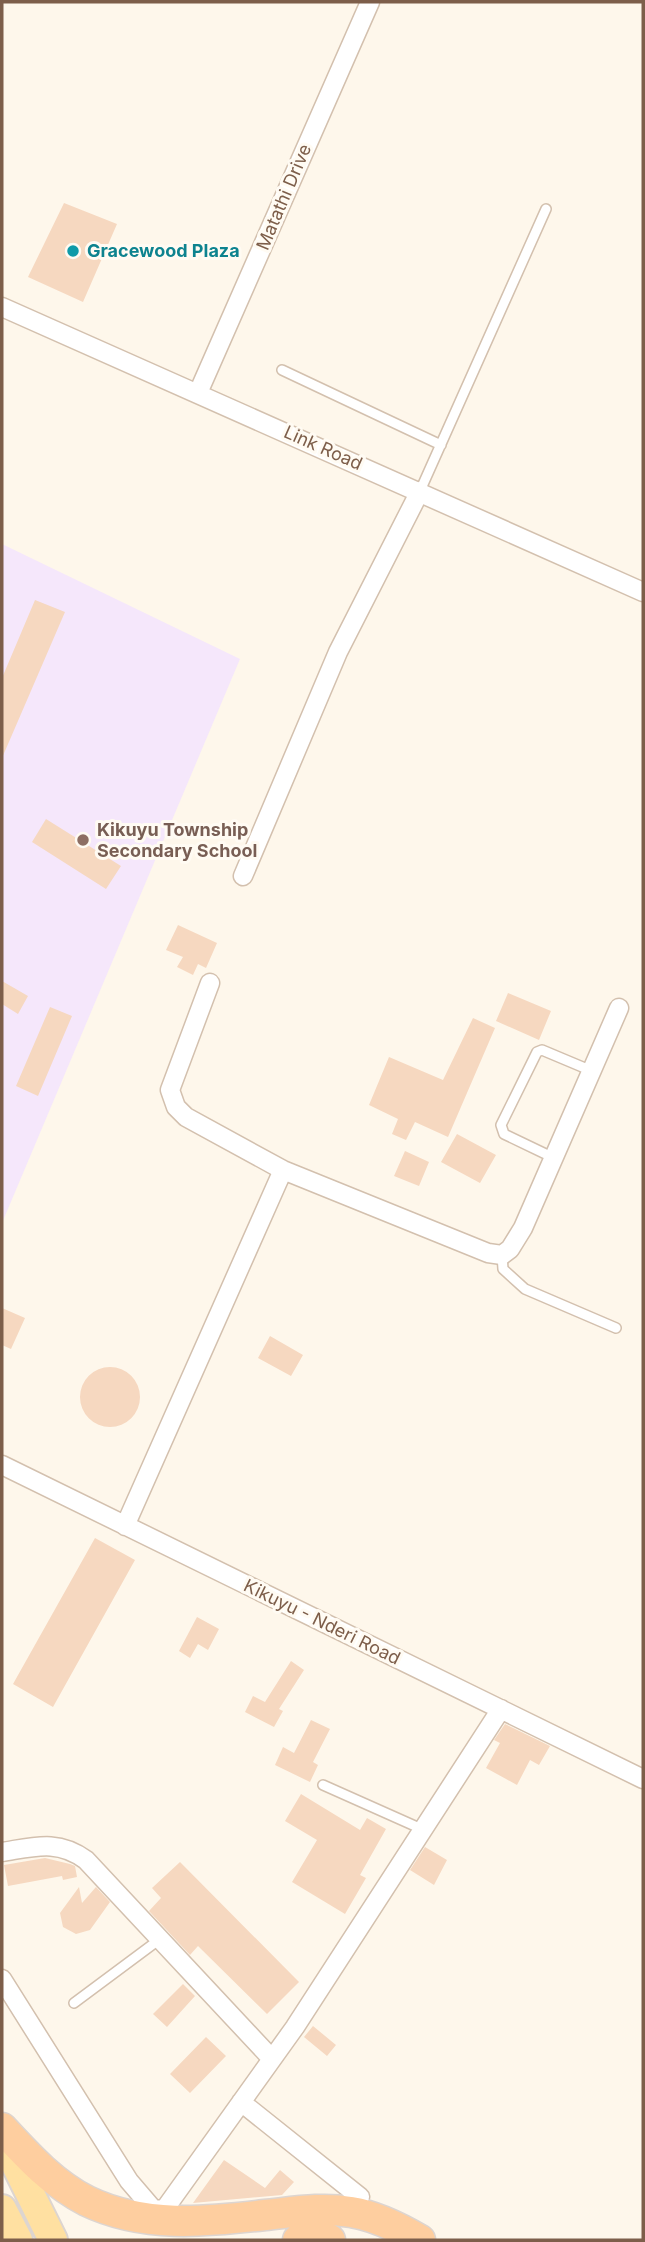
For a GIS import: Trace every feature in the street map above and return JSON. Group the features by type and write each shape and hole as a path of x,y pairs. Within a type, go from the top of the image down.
{"highway":[{"path":"2,2128 60,2185 85,2200 134,2217 204,2222 313,2209 335,2210 372,2217 419,2240"},
{"path":"298,2240 330,2240"}],"main road":[{"path":"2,2137 53,2240"},
{"path":"2,2209 18,2240"}],"street":[{"name":"Matathi Drive","path":"198,393 370,2"},
{"name":"Link Road","path":"2,307 643,592"},
{"path":"243,876 338,652 420,491"},
{"path":"210,984 173,1077 171,1099 186,1117 283,1170 488,1253 502,1255 510,1249 523,1228 619,1009"},
{"path":"125,1526 283,1170"},
{"name":"Kikuyu - Nderi Road","path":"2,1465 643,1779"},
{"path":"2,1979 129,2181 153,2209 164,2210 272,2059 501,1710"},
{"path":"2,1852 39,1846 71,1849 86,1860 272,2059"},
{"path":"241,2102 360,2197"}],"lane":[{"path":"420,491 546,209"},
{"path":"282,370 441,445"},
{"path":"554,1158 507,1135 501,1125 537,1052 542,1050 592,1072"},
{"path":"502,1255 503,1269 526,1289 616,1328"},
{"path":"323,1785 424,1830"},
{"path":"74,2003 160,1939"}],"shaded area":[{"name":"Kikuyu Township Secondary School","path":"2,544 240,659 2,1223"}],"building":[{"name":"Gracewood Plaza","path":"64,203 117,224 83,302 28,277"},
{"path":"35,600 65,612 2,758 2,678"},
{"path":"46,819 121,866 106,889 32,842"},
{"path":"178,925 217,943 206,968 198,964 193,975 177,967 183,957 166,950"},
{"path":"2,981 28,996 18,1014 2,1004"},
{"path":"508,993 551,1011 539,1040 496,1021"},
{"path":"50,1007 72,1016 38,1096 16,1086"},
{"path":"473,1018 495,1028 448,1137 415,1122 406,1140 392,1134 398,1119 369,1105 389,1057 443,1080"},
{"path":"457,1134 496,1155 480,1183 441,1162"},
{"path":"405,1151 429,1162 419,1186 394,1176"},
{"path":"2,1308 25,1318 11,1349 2,1345"},
{"path":"270,1336 303,1355 291,1376 258,1358"},
{"path":"104,1367 116,1367 135,1380 140,1397 138,1409 127,1422 116,1427 104,1427 85,1414 80,1403 80,1391 93,1372"},
{"path":"95,1538 135,1560 53,1707 13,1684"},
{"path":"197,1617 219,1629 208,1650 198,1644 190,1658 179,1651"},
{"path":"291,1661 304,1670 279,1709 283,1711 274,1727 245,1712 253,1696 265,1702"},
{"path":"311,1720 330,1729 313,1762 318,1765 310,1782 275,1765 283,1747 294,1753"},
{"path":"505,1724 550,1746 539,1765 530,1760 517,1785 486,1768 500,1743 494,1740"},
{"path":"301,1794 360,1830 367,1818 386,1829 360,1875 366,1878 345,1914 292,1882 317,1840 285,1821"},
{"path":"425,1847 447,1860 434,1885 410,1870"},
{"path":"45,1858 75,1866 77,1877 63,1880 62,1876 8,1886 4,1865"},
{"path":"180,1862 299,1982 267,2014 198,1946 190,1955 149,1911 161,1898 152,1888"},
{"path":"79,1887 82,1903 96,1887 110,1902 90,1930 76,1934 63,1927 60,1913"},
{"path":"183,1984 195,1996 167,2027 153,2014"},
{"path":"313,2026 336,2045 327,2056 304,2037"},
{"path":"206,2037 226,2056 190,2093 170,2074"},
{"path":"224,2160 265,2188 280,2170 294,2182 282,2195 193,2203"}],"place":[{"name":"Gracewood Plaza","path":"73,251"},
{"name":"Kikuyu Township Secondary School","path":"83,840"}]}
